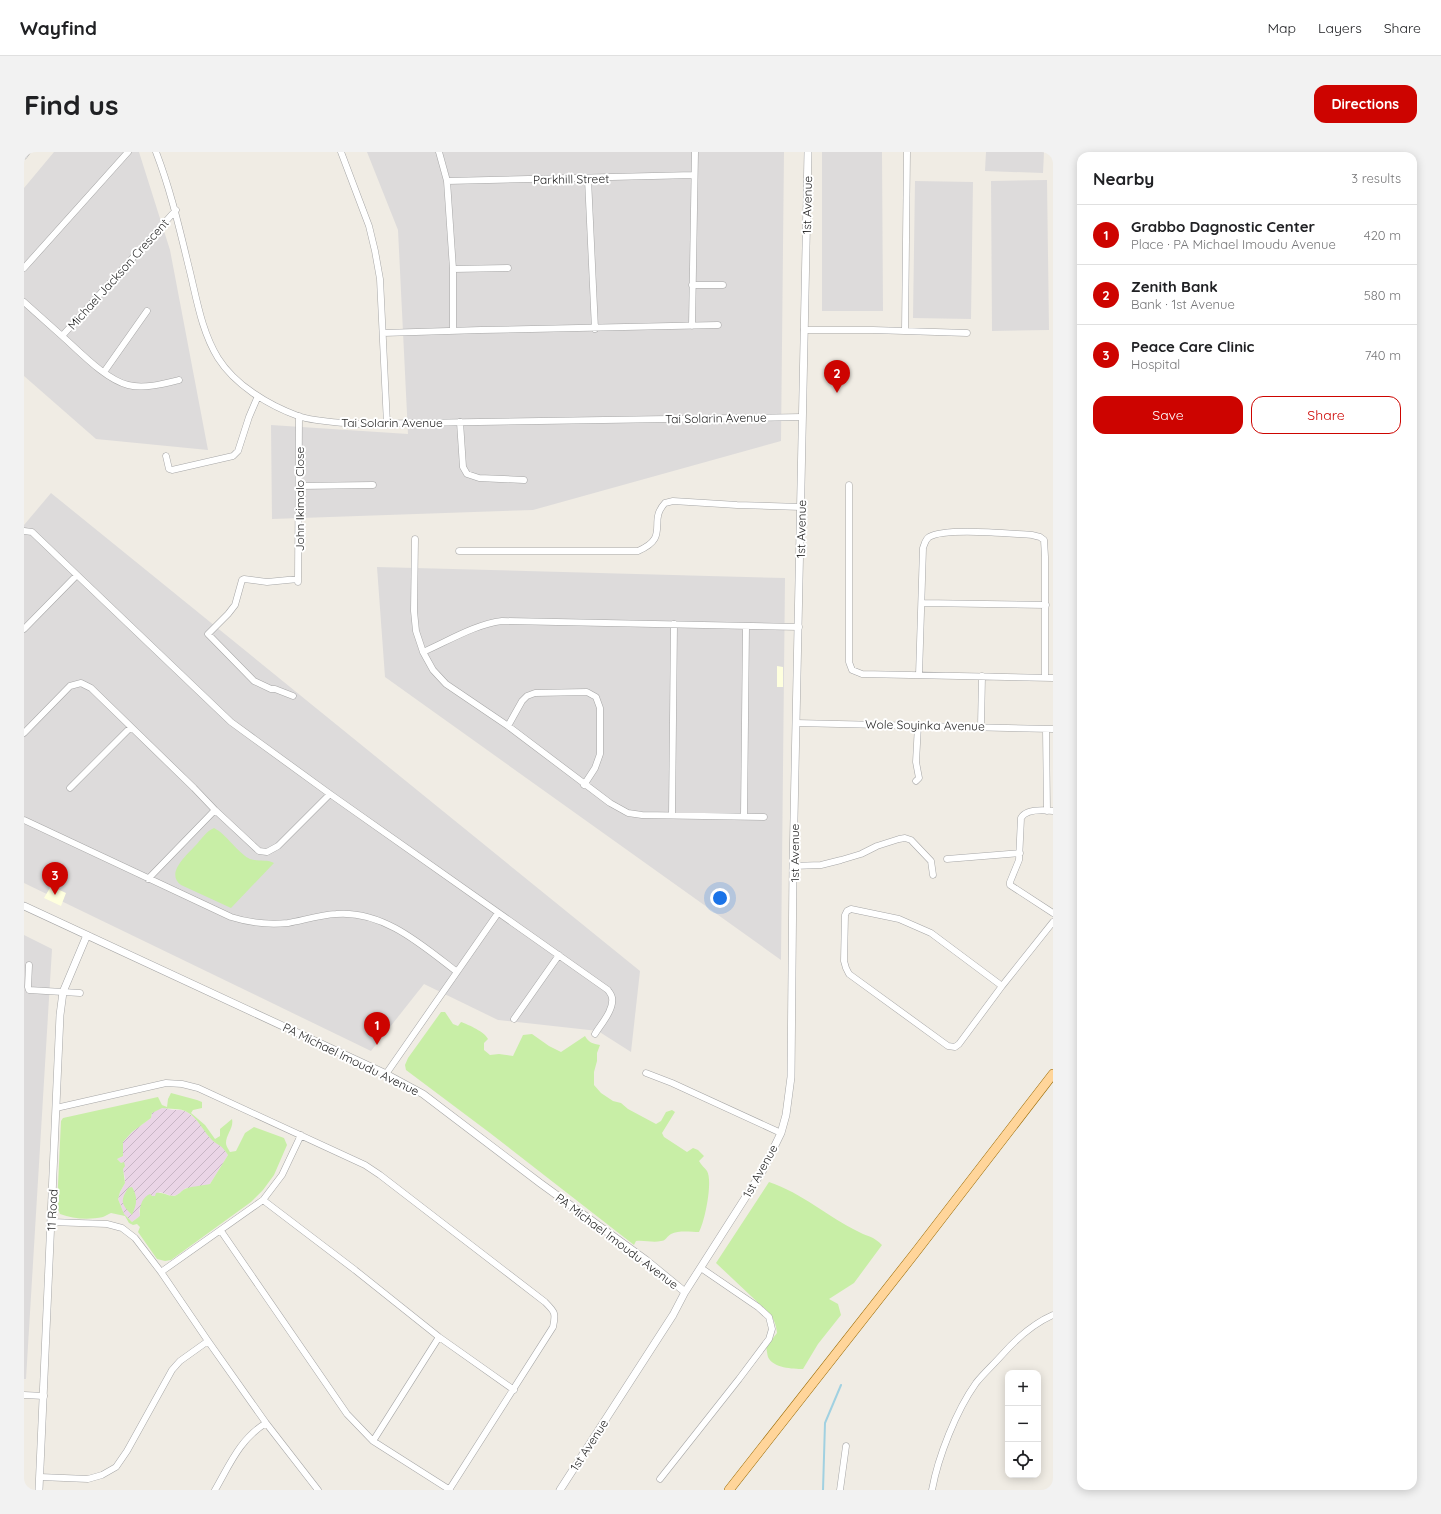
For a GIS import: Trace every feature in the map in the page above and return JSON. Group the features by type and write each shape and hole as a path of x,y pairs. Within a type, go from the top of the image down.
{"main road":[{"path":"729,1490 1053,1074"}],"street":[{"path":"24,156 27,152"},
{"path":"24,268 128,152"},
{"name":"Tai Solarin Avenue","path":"156,152 176,210 198,308 208,338 219,358 232,374 258,396 273,405 298,416 324,421 355,424 802,417"},
{"path":"341,152 369,226 380,279 387,424"},
{"path":"439,152 447,181 453,269 453,331"},
{"path":"692,326 695,152"},
{"name":"1st Avenue","path":"560,1490 673,1315 685,1292 764,1170 781,1133 786,1115 791,1077 793,866 808,152"},
{"path":"905,331 907,152"},
{"name":"Parkhill Street","path":"447,181 588,179 694,175"},
{"path":"588,179 594,329"},
{"name":"Michael Jackson Crescent","path":"24,302 62,336 176,210"},
{"path":"453,269 508,268"},
{"path":"692,285 723,285"},
{"path":"104,372 147,311"},
{"path":"383,333 718,325"},
{"path":"804,330 967,333"},
{"path":"62,336 114,380 128,386 149,386 179,380"},
{"path":"166,456 169,469 172,470 233,456 240,447 249,417 258,396"},
{"name":"John Ikimalo Close","path":"293,696 276,689 271,689 254,681 208,634 235,605 242,580 267,582 298,580 298,416"},
{"path":"460,422 463,467 467,474 479,478 524,480"},
{"path":"299,486 373,485"},
{"path":"849,485 849,662 852,670 862,674 1053,678"},
{"path":"459,551 638,551 649,546 656,538 659,512 665,503 673,501 737,506 801,507"},
{"path":"24,531 32,532 231,722 330,794 608,990 612,997 612,1005 595,1034"},
{"path":"919,675 923,548 925,540 930,536 942,533 981,532 1032,535 1040,537 1044,540 1046,556 1045,678"},
{"path":"415,539 414,612 416,631 423,652 433,670 446,684 508,726 584,785 610,803 628,812 642,815 764,817"},
{"path":"1046,556 1053,556"},
{"path":"24,629 77,575"},
{"path":"922,603 1046,605"},
{"path":"1046,615 1053,615"},
{"path":"423,652 492,622 799,627"},
{"path":"672,815 674,624"},
{"path":"744,816 746,626"},
{"path":"982,676 982,726"},
{"path":"24,733 70,686 81,683 91,688 215,810 259,851 267,852 278,846 330,794"},
{"path":"508,726 522,701 527,696 535,693 587,692 596,697 600,708 600,754 595,768 584,785"},
{"name":"Wole Soyinka Avenue","path":"796,723 982,726 1050,729"},
{"path":"916,781 919,778 916,762 918,725"},
{"path":"70,788 131,727"},
{"path":"1050,729 1050,811 1027,812 1023,814 1021,818 1020,860 1010,879 1010,885 1053,913"},
{"path":"148,879 215,810"},
{"path":"24,820 231,917 249,922 269,924 337,913 360,915 380,921 398,929 457,972"},
{"path":"793,866 821,865 861,854 882,845 905,838 911,840 931,861 933,875"},
{"path":"947,859 1020,853"},
{"name":"PA Michael Imoudu Avenue","path":"24,906 386,1074 422,1094 540,1183 646,1260 685,1292"},
{"path":"1002,986 931,932 898,919 851,910 847,911 844,961 849,974 948,1046 955,1047 960,1044 1002,986 1053,922"},
{"path":"386,1074 498,913"},
{"name":"11 Road","path":"39,1490 60,1015 63,992 87,935"},
{"path":"514,1019 558,955"},
{"path":"29,966 29,990 80,993"},
{"path":"646,1073 781,1133"},
{"path":"56,1108 166,1083 182,1084 198,1088 365,1165 545,1302 554,1311 556,1317 553,1327 450,1490 372,1441 348,1414 221,1231"},
{"path":"161,1272 263,1200 282,1175 301,1135"},
{"path":"263,1200 440,1337 514,1390"},
{"path":"51,1222 107,1224 122,1228 135,1238 161,1272 266,1423 318,1490"},
{"path":"660,1479 756,1356 768,1339 772,1329 769,1317 758,1307 701,1268"},
{"path":"932,1490 935,1474 944,1445 976,1384 1017,1339 1039,1322 1053,1315"},
{"path":"372,1441 440,1337"},
{"path":"40,1477 88,1478 102,1475 116,1467 127,1451 172,1370 180,1361 208,1341"},
{"path":"24,1395 44,1396"},
{"path":"215,1490 242,1444 254,1431 266,1423"},
{"path":"840,1490 846,1446"}],"shaded area":[{"path":"54,152 139,152 170,250 208,450 96,439 24,376 24,188"},
{"path":"367,152 784,152 781,441 533,510 272,519 271,425 408,434 398,230"},
{"path":"822,152 882,152 883,311 822,311"},
{"path":"986,152 1044,152 1043,173 985,171"},
{"path":"1047,180 1049,330 992,331 991,181"},
{"path":"915,181 973,182 971,319 913,318"},
{"path":"51,493 640,971 631,1052 598,1031 498,1020 424,984 371,1051 24,883 24,525"},
{"path":"377,567 785,578 781,960 385,677"},
{"path":"777,666 783,667 783,687 777,687"},
{"path":"51,886 66,893 61,906 44,898"},
{"path":"24,935 52,949 26,1379 24,1379"},
{"path":"162,1107 187,1112 196,1119 213,1140 222,1145 228,1155 210,1184 197,1188 186,1188 177,1195 172,1196 160,1192 155,1196 152,1196 139,1210 140,1216 132,1222 124,1214 118,1199 125,1183 125,1178 121,1163 117,1159 123,1156 123,1142 132,1132 151,1118 152,1113"}],"green space":[{"path":"214,828 246,857 274,863 231,908 181,885 175,875 179,864 183,859 206,833"},
{"path":"441,1012 445,1012 453,1024 458,1026 461,1022 484,1034 488,1039 484,1043 484,1050 490,1055 499,1054 513,1056 523,1035 532,1034 549,1046 561,1052 585,1036 591,1042 600,1045 594,1072 594,1085 601,1093 656,1124 661,1121 666,1112 672,1110 675,1112 662,1133 664,1137 687,1152 693,1148 698,1150 704,1156 699,1161 709,1176 709,1192 706,1211 699,1232 678,1232 671,1234 663,1241 636,1241 634,1245 406,1070 405,1065 408,1058"},
{"path":"171,1093 202,1102 202,1108 193,1110 191,1113 205,1125 215,1139 220,1136 220,1129 232,1119 232,1125 226,1143 230,1152 236,1151 245,1133 254,1127 284,1138 287,1145 274,1175 263,1190 251,1202 171,1260 165,1261 157,1259 138,1232 140,1227 137,1224 133,1225 129,1223 125,1216 111,1213 98,1218 76,1218 60,1214 57,1206 61,1121 63,1118 158,1097 162,1105 167,1107 168,1099","holes":["162,1108 182,1110 191,1115 212,1140 222,1147 228,1155 210,1184 187,1188 174,1196 158,1193 156,1193 155,1196 150,1194 147,1195 142,1203 140,1216 132,1222 124,1214 118,1199 125,1183 123,1169 125,1166 124,1162 121,1163 117,1159 123,1156 123,1142 132,1132 151,1118 152,1113"]},
{"path":"769,1182 793,1192 848,1226 873,1238 882,1245 854,1283 829,1299 838,1304 841,1315 818,1344 803,1369 779,1366 771,1361 768,1357 766,1347 777,1333 773,1319 768,1312 716,1263"},
{"path":"132,1187 136,1201 132,1215 124,1205 123,1199 128,1188"}],"waterway":[{"path":"823,1490 825,1423 841,1385"}],"place":[{"name":"Zenith Bank","path":"837,393"},
{"name":"Peace Care Clinic","path":"55,895"},
{"name":"Grabbo Dagnostic Center","path":"377,1045"}]}
